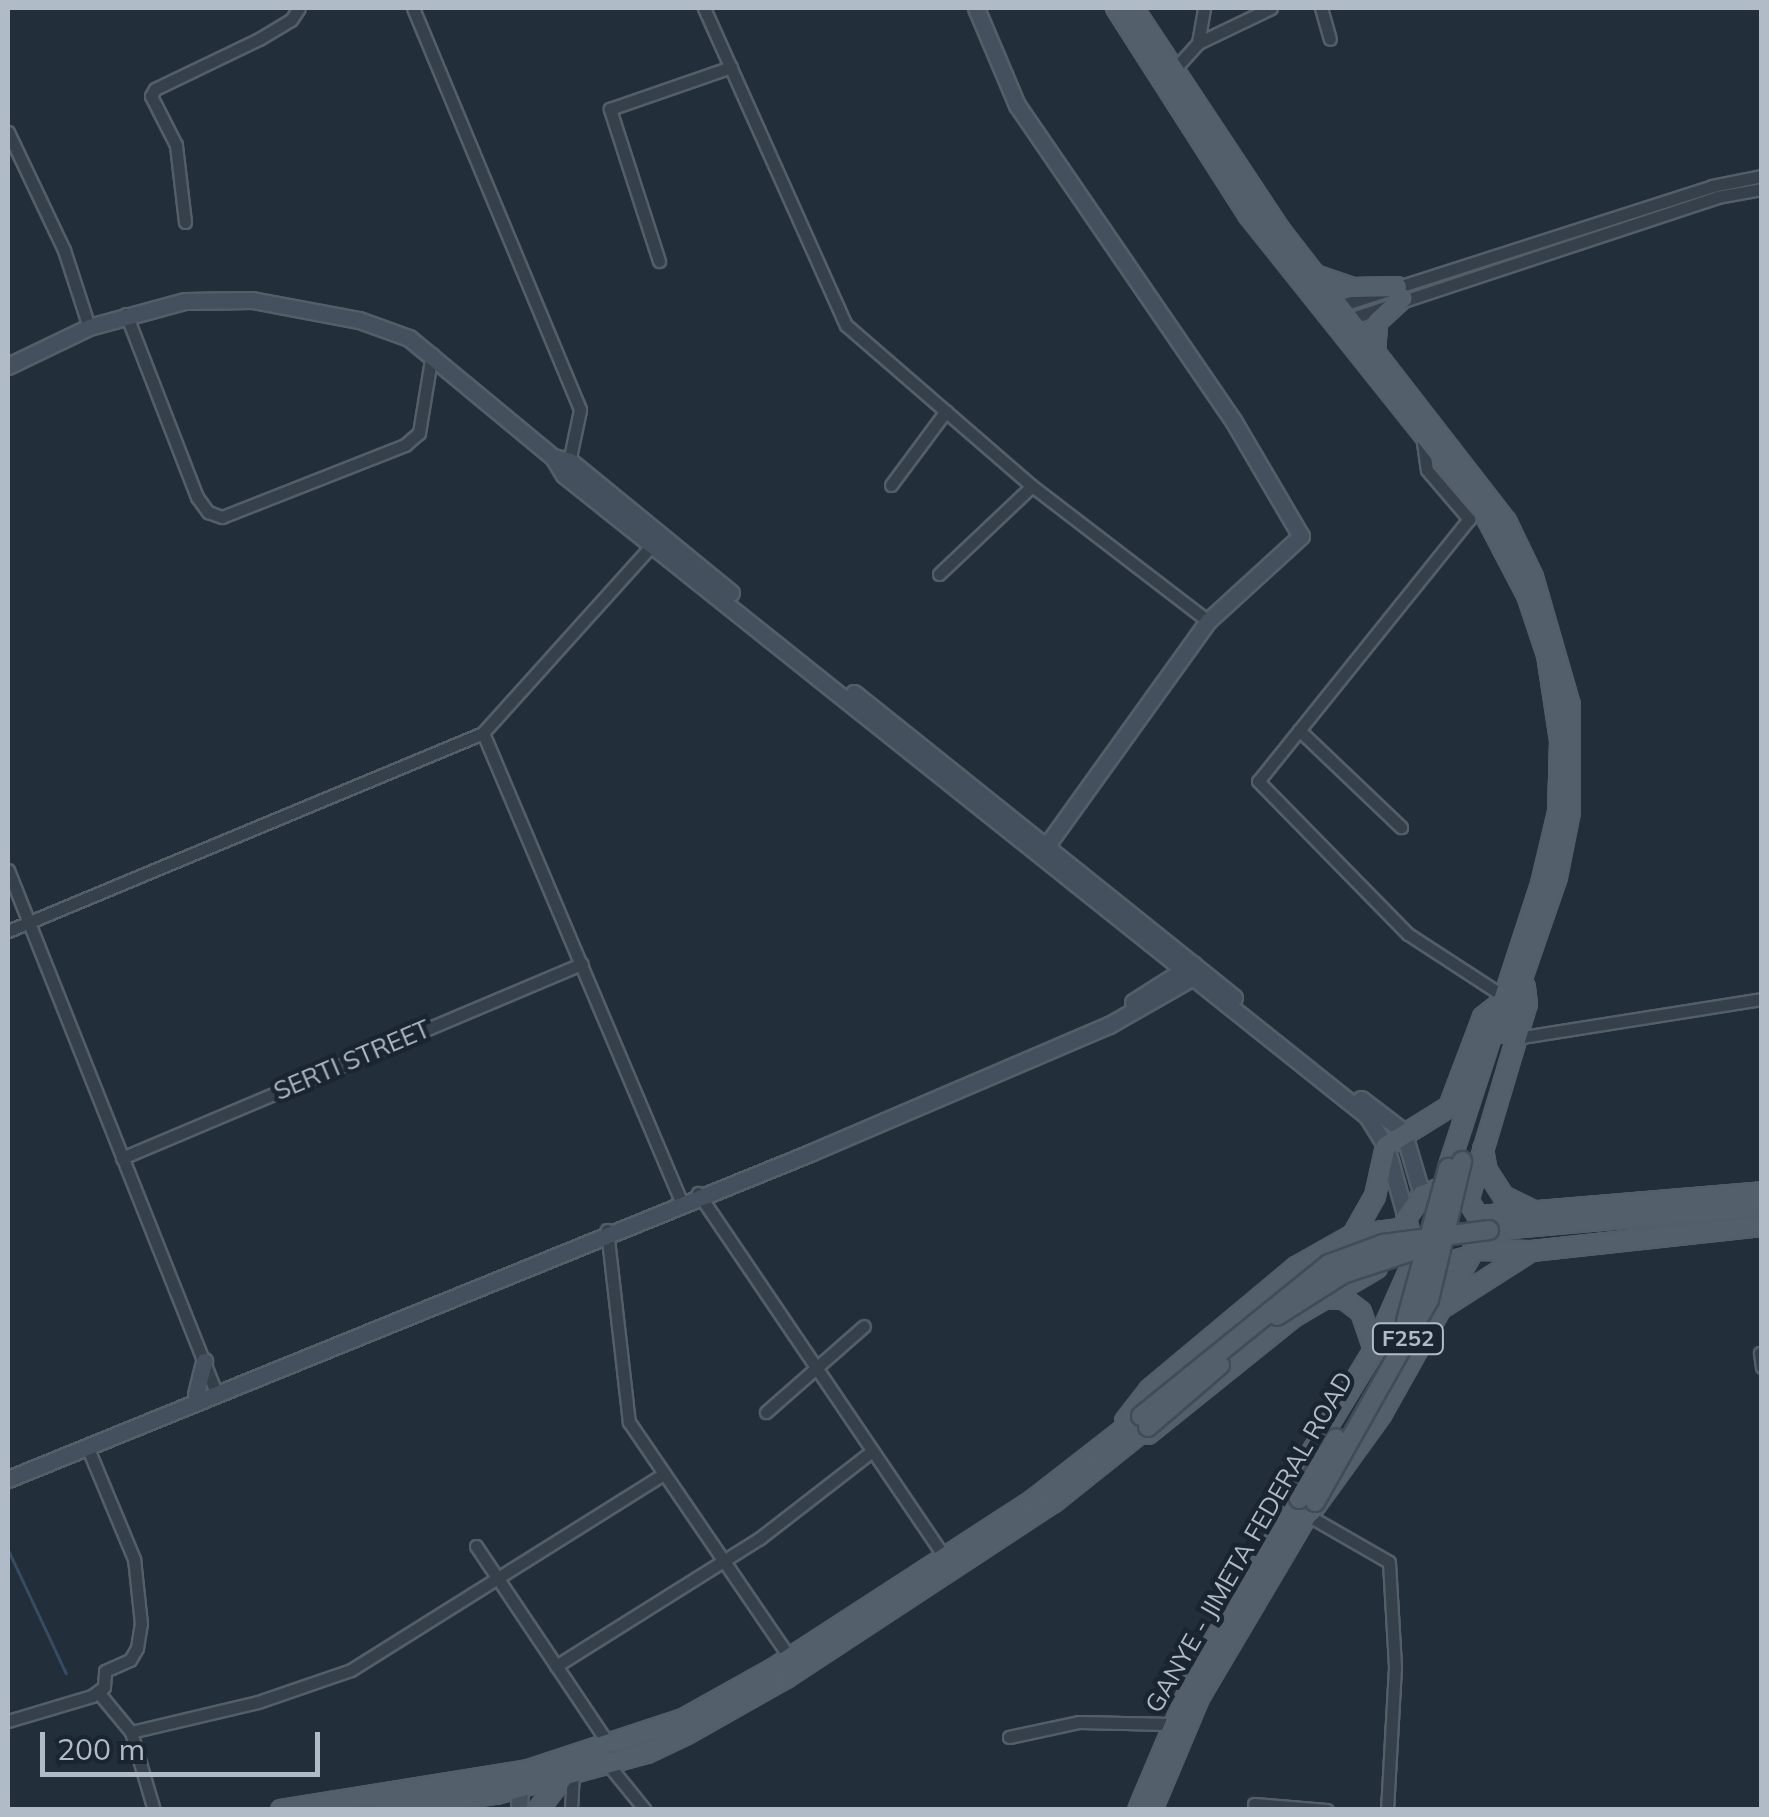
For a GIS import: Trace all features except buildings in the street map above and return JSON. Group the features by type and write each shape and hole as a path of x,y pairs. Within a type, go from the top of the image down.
{"main road":[{"path":"976,8 1024,116 1299,527 1293,549 1208,621 1048,844"},
{"path":"1116,8 1248,216 1335,317 1481,507 1509,554 1554,686 1558,812 1455,1164"},
{"path":"1133,8 1172,72 1314,275 1335,317 1375,354 1506,522 1557,645 1570,705 1570,812 1525,978 1455,1164"},
{"path":"1314,275 1353,288 1400,293"},
{"path":"1375,354 1377,322 1400,293"},
{"path":"8,366 89,327 186,301 252,300 359,320 432,353 553,457 1048,844 1367,1116 1386,1146 1414,1250 1374,1350 1298,1475 1280,1531"},
{"path":"567,468 653,544 1403,1132 1422,1195"},
{"path":"8,1478 1109,1025 1193,971"},
{"path":"1308,1507 1381,1415 1479,1239 1468,1198 1527,1004 1525,978"},
{"path":"1354,1235 1376,1196 1386,1146 1449,1107 1482,1017 1502,999"},
{"path":"1483,1146 1487,1171 1503,1196 1533,1210"},
{"name":"GANYE - JIMETA FEDERAL ROAD","path":"1152,1810 1199,1698 1429,1300 1455,1164"},
{"path":"1116,1446 1150,1390 1296,1268 1354,1235 1406,1223 1422,1195 1446,1188 1468,1198"},
{"path":"1414,1250 1442,1264 1533,1210 1762,1192"},
{"path":"383,1810 484,1796 525,1778 608,1754 647,1753 747,1702 1116,1446 1316,1287 1395,1254 1479,1239 1762,1206"},
{"path":"1479,1239 1762,1222"},
{"path":"1441,1310 1490,1272 1532,1251 1762,1222"},
{"path":"1479,1239 1532,1251"},
{"path":"525,1778 536,1810 569,1774 683,1719 790,1658 1116,1446 1174,1418 1322,1298 1414,1250"},
{"path":"1322,1298 1344,1299 1361,1312 1374,1350"},
{"path":"196,1394 204,1362"},
{"path":"8,1470 196,1394 215,1391"},
{"name":"GANYE - JIMETA FEDERAL ROAD","path":"1138,1810 1170,1724 1280,1531 1308,1507"},
{"path":"281,1810 569,1774"},
{"path":"519,1810 525,1778"},
{"path":"484,1796 506,1810"}],"street":[{"path":"185,222 176,145 151,96 155,89 291,20 299,8"},
{"path":"413,8 580,410 567,468"},
{"path":"704,8 846,325 1032,486 1208,621"},
{"path":"1198,43 1204,8"},
{"path":"1172,72 1198,43 1271,8"},
{"path":"1322,8 1330,39"},
{"path":"659,262 610,109 730,68"},
{"path":"8,132 64,250 89,327"},
{"path":"1335,317 1712,186 1762,176"},
{"path":"1400,293 1717,197 1762,189"},
{"path":"126,314 197,497 222,517 405,446 419,433 432,353"},
{"path":"891,485 946,412"},
{"path":"1421,432 1427,470 1470,520 1258,781 1408,934 1502,999"},
{"path":"938,574 1032,486"},
{"path":"8,932 29,918 483,733 653,544"},
{"path":"1299,730 1401,827"},
{"path":"483,733 682,1202"},
{"path":"8,870 215,1391"},
{"name":"SERTI STREET","path":"122,1158 582,964"},
{"path":"1516,1038 1762,999"},
{"path":"699,1195 813,1369 945,1558"},
{"path":"609,1233 624,1410 662,1475 790,1658"},
{"path":"766,1412 864,1326"},
{"path":"1760,1353 1762,1367"},
{"path":"87,1446 134,1559 142,1624 130,1660 105,1672 98,1692"},
{"path":"556,1666 724,1563 871,1452"},
{"path":"131,1732 258,1702 351,1670 662,1475"},
{"path":"1308,1507 1389,1562 1395,1667 1387,1810"},
{"path":"476,1546 645,1810"},
{"path":"8,1721 98,1692"},
{"path":"98,1692 131,1732 154,1810"},
{"path":"1010,1737 1079,1722 1170,1724"},
{"path":"569,1774 571,1810"},
{"path":"1254,1804 1326,1810"}],"waterway":[{"path":"8,1549 66,1673"}]}
